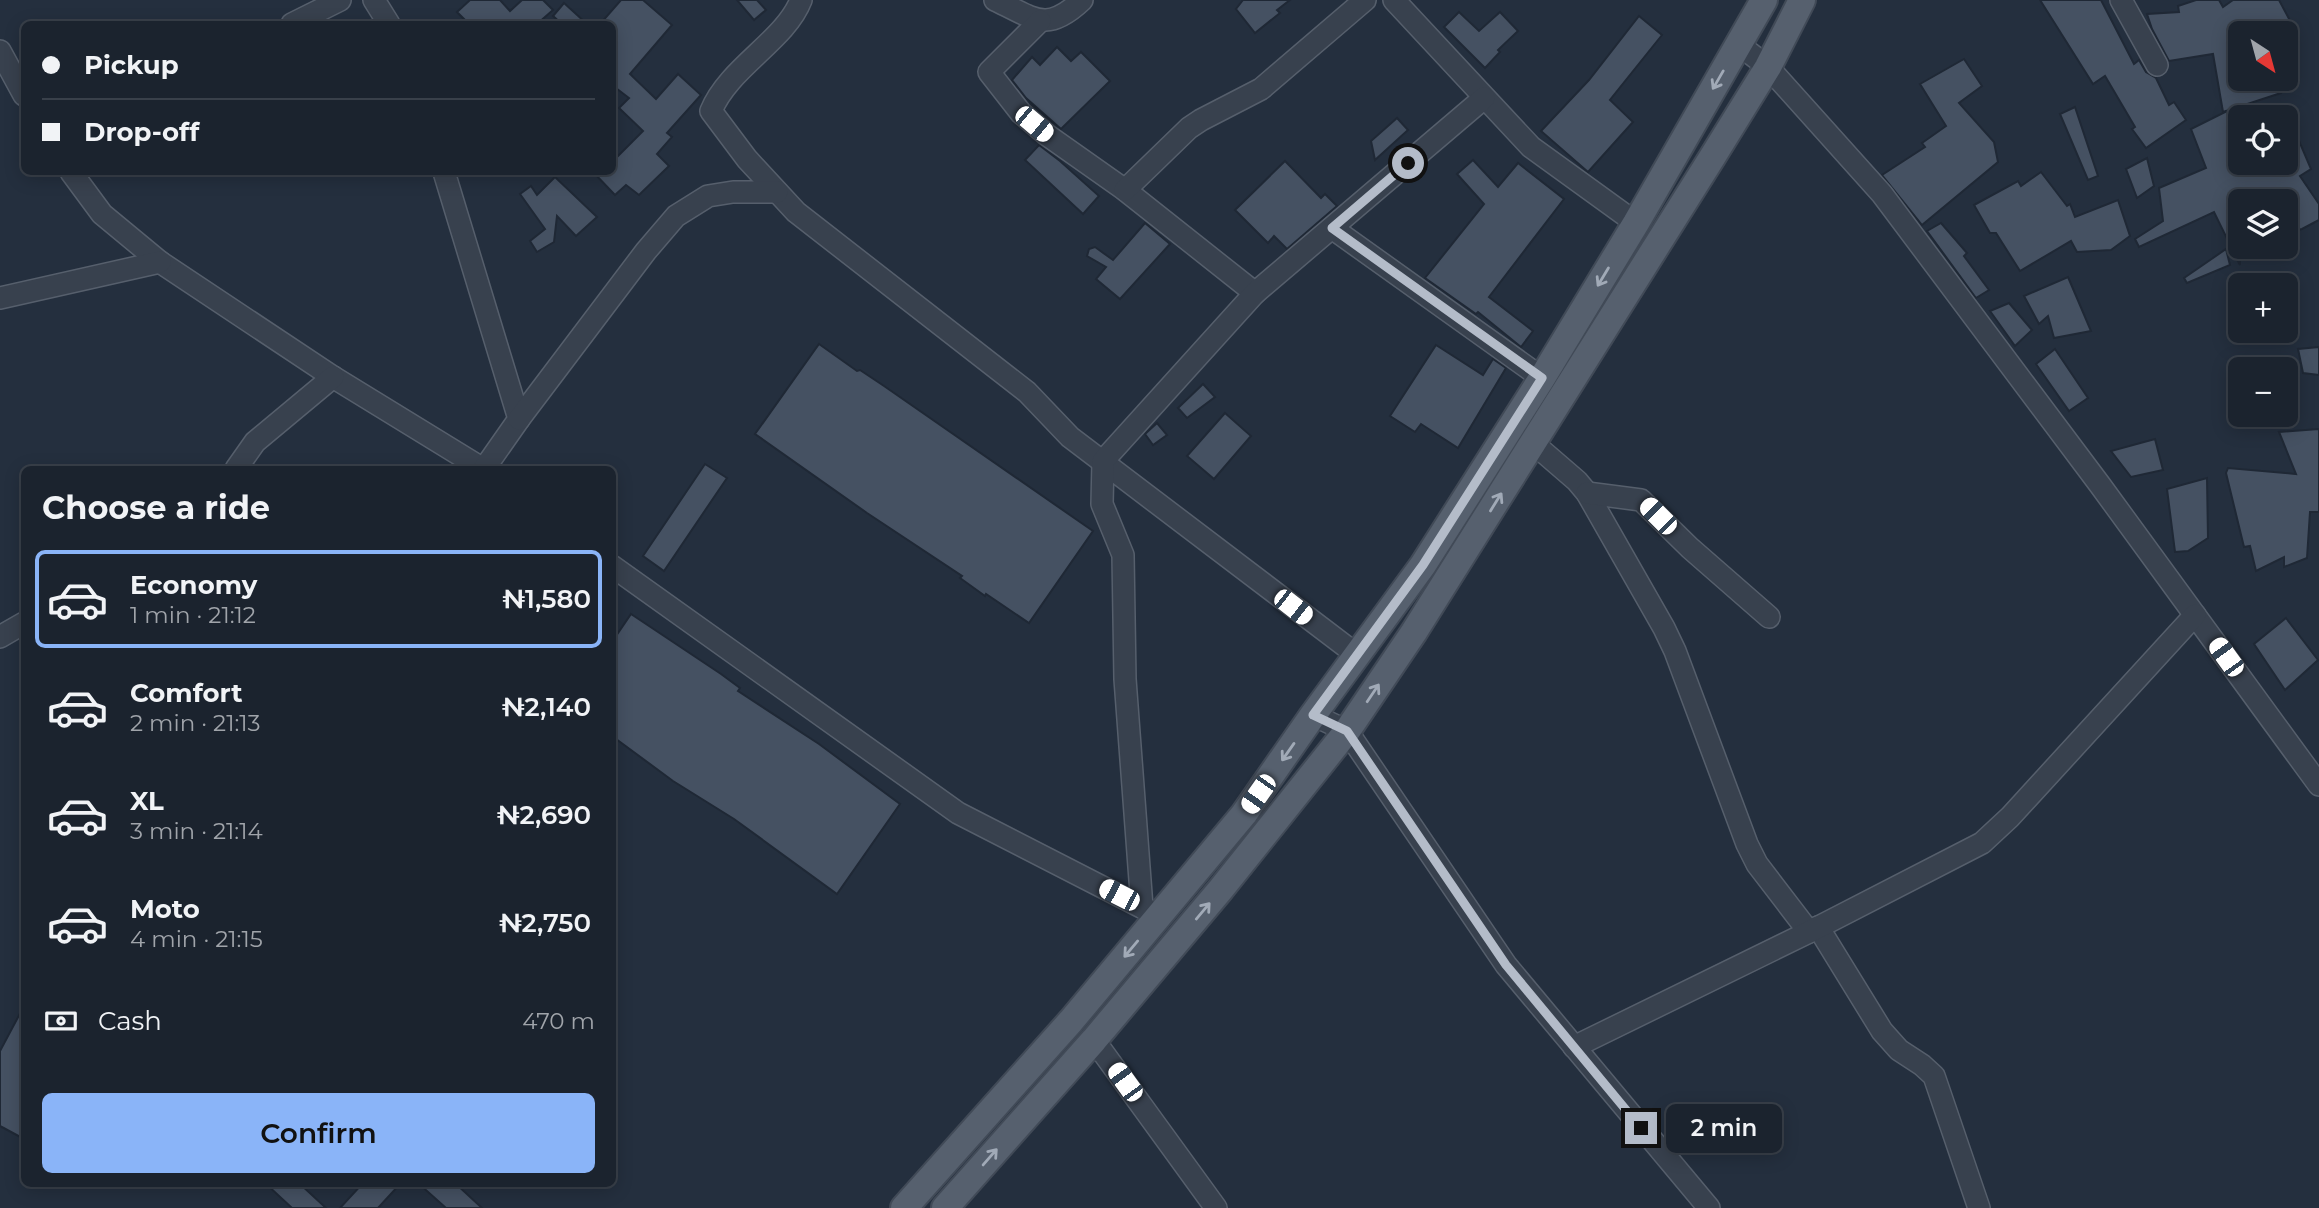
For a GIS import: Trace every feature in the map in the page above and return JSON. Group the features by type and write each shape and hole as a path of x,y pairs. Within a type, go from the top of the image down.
{"main road":[{"path":"904,1208 1071,1021 1150,912 1244,814 1423,565 1542,378 1636,223 1764,0"},
{"path":"945,1208 1094,1040 1221,889 1347,731 1414,632 1768,67 1802,0"}],"street":[{"path":"298,21 340,0"},
{"path":"374,0 387,21"},
{"path":"801,0 791,18 727,83 716,97 711,111 747,159 796,212 1027,392 1070,437 1357,655"},
{"path":"995,0 1040,21 1056,20 1082,0"},
{"path":"1125,190 1189,128 1261,89 1365,0"},
{"path":"1394,0 1531,147 1636,223"},
{"path":"2121,0 2158,65"},
{"path":"1040,21 989,72 1021,113 1047,135 1125,190 1255,293"},
{"path":"1738,44 1768,67 1882,194 2319,785"},
{"path":"0,51 21,90"},
{"path":"1150,912 1125,678 1124,555 1102,504 1103,461 1255,293 1484,98"},
{"path":"73,175 102,214 160,262 333,377 479,466"},
{"path":"445,175 519,419"},
{"path":"486,466 646,251 676,216 708,196 733,192 777,192"},
{"path":"1332,228 1542,378"},
{"path":"0,298 160,262"},
{"path":"238,466 255,442 274,424 333,377"},
{"path":"1533,443 1587,493 1675,651 1747,844 1757,864 1813,930 1882,1031 1899,1050 1934,1076 1979,1208"},
{"path":"1587,493 1642,500 1690,548 1769,617"},
{"path":"616,569 958,813 1150,912"},
{"path":"1574,1047 1813,930 1982,842 2010,817 2195,615"},
{"path":"0,637 21,625"},
{"path":"1313,715 1347,731 1506,965 1709,1208"},
{"path":"1094,1040 1216,1208"}],"building":[{"path":"470,0 500,0 510,11 522,0 543,0 553,10 540,21 466,21 457,12"},
{"path":"621,0 643,0 672,25 630,74 656,99 678,74 701,95 667,133 672,137 657,154 669,166 639,195 626,185 615,195 596,175 616,175 616,158 643,131 619,108 629,98 616,88 616,21 603,21"},
{"path":"737,0 757,0 766,10 754,20"},
{"path":"1243,0 1290,0 1277,10 1280,13 1255,33 1236,9"},
{"path":"2040,0 2101,0 2134,64 2139,60 2146,72 2156,78 2169,105 2174,102 2186,120 2146,148 2132,129 2135,127 2105,76 2093,84"},
{"path":"2196,0 2219,0 2223,7 2233,0 2279,0 2290,21 2228,21 2228,91 2281,93 2244,105 2228,105 2228,110 2223,112 2213,54 2169,61 2152,29 2147,14 2179,12 2178,6"},
{"path":"564,3 584,21 559,21 553,16"},
{"path":"1459,12 1479,31 1500,12 1518,31 1498,50 1500,52 1485,68 1444,27"},
{"path":"1639,16 1662,35 1610,100 1633,122 1588,172 1541,131 1589,80"},
{"path":"1057,47 1071,61 1081,52 1110,81 1061,129 1026,98 1012,80 1032,57 1040,65"},
{"path":"1964,59 1982,86 1959,103 1994,142 1998,162 1922,225 1882,175 1925,147 1922,143 1946,126 1920,84"},
{"path":"2075,107 2098,176 2088,180 2060,114"},
{"path":"2227,111 2228,175 2298,175 2298,138 2311,169 2300,176 2319,204 2319,220 2298,230 2298,189 2228,189 2228,241 2214,212 2139,247 2135,239 2163,221 2159,188 2206,168 2191,129"},
{"path":"1397,118 1408,130 1375,160 1371,141"},
{"path":"1039,145 1099,196 1083,214 1025,160"},
{"path":"2147,158 2154,186 2137,198 2126,169"},
{"path":"1473,160 1498,187 1518,163 1564,199 1489,297 1533,331 1521,347 1478,312 1476,314 1425,278 1484,204 1457,174"},
{"path":"1285,161 1321,198 1325,194 1337,206 1287,249 1274,236 1268,243 1235,210"},
{"path":"2041,172 2067,206 2070,204 2075,217 2118,200 2130,236 2111,250 2077,252 2071,241 2020,271 1996,233 1990,233 1974,205 2018,181 2021,186"},
{"path":"555,177 597,217 576,236 557,216 554,242 537,252 530,241 545,229 520,194 531,186 537,195"},
{"path":"1145,223 1170,244 1120,299 1096,279 1106,267 1087,256 1089,249 1095,247 1113,260"},
{"path":"1941,223 1967,253 1964,256 1989,290 1976,298 1927,231"},
{"path":"2226,249 2230,265 2187,283 2184,278"},
{"path":"2068,277 2091,331 2054,338 2048,316 2039,324 2024,296"},
{"path":"2009,303 2032,330 2015,346 1990,311"},
{"path":"819,344 1093,531 1029,623 986,594 985,596 960,578 962,576 755,434"},
{"path":"1436,345 1483,375 1493,359 1506,368 1458,448 1421,424 1415,432 1390,416"},
{"path":"2319,347 2319,375 2303,373 2298,349"},
{"path":"2055,349 2088,398 2069,411 2036,364"},
{"path":"1203,384 1215,397 1187,418 1178,408"},
{"path":"1225,413 1251,436 1214,479 1187,456"},
{"path":"1157,423 1167,435 1153,445 1145,434"},
{"path":"2319,429 2319,512 2310,512 2307,558 2284,567 2284,557 2256,571 2250,546 2244,547 2226,473 2228,468 2296,474 2279,432"},
{"path":"2155,439 2163,470 2131,477 2111,451"},
{"path":"705,464 727,478 664,571 643,556"},
{"path":"2207,478 2208,538 2188,551 2175,552 2167,489"},
{"path":"631,614 721,674 740,688 738,691 819,744 900,804 837,894 734,819 673,781 616,739 616,636"},
{"path":"2286,618 2318,660 2285,690 2254,644"},
{"path":"21,1012 21,1137 0,1126 0,1051"},
{"path":"269,1187 303,1187 326,1208 292,1208"},
{"path":"359,1187 397,1187 378,1208 340,1208"},
{"path":"422,1187 459,1187 482,1208 446,1208"}],"route":[{"path":"1408,163 1332,228 1542,378 1423,565 1313,715 1347,731 1506,965 1641,1128"}]}
